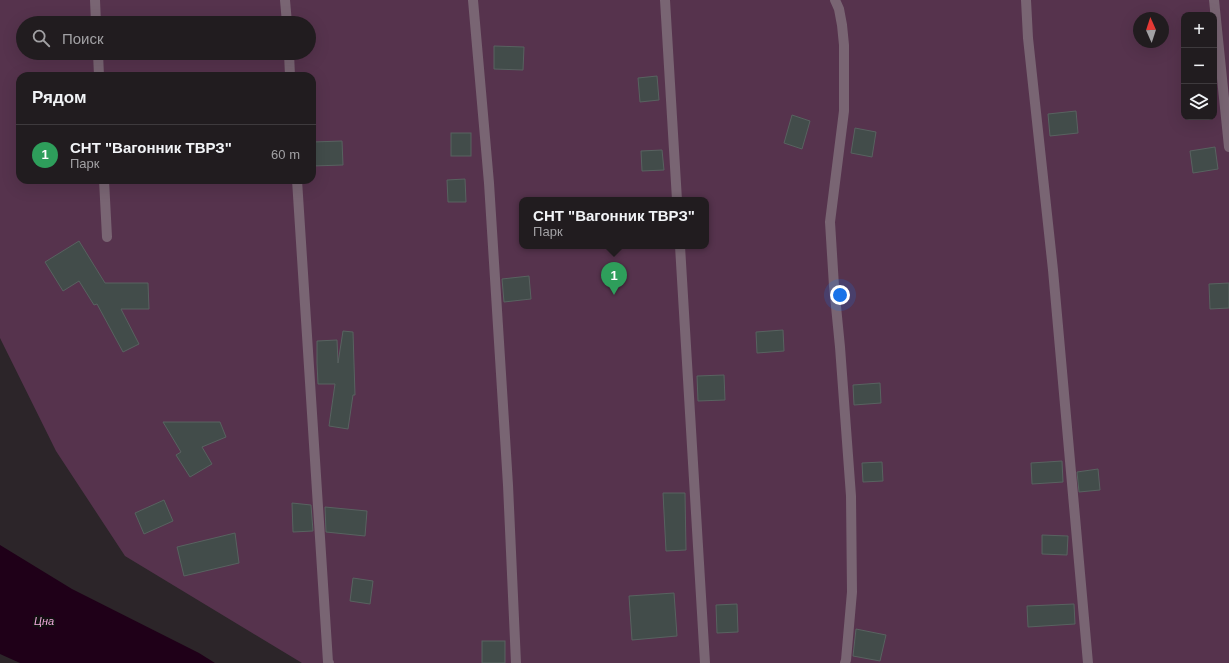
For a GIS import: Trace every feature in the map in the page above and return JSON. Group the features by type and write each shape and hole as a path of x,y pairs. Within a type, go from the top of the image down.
{"street":[{"path":"95,0 96,16"},
{"path":"285,0 286,16"},
{"path":"473,0 490,183 508,485 516,663"},
{"path":"665,0 677,197"},
{"path":"835,0 839,9 844,45 844,111 830,222 851,496 852,592 845,663"},
{"path":"1026,0 1028,38 1053,270 1088,663"},
{"path":"1214,0 1229,147"},
{"path":"98,60 99,72"},
{"path":"289,60 290,72"},
{"path":"104,184 107,237"},
{"path":"297,184 329,663"},
{"path":"680,249 705,663"}],"shaded area":[{"path":"0,0 1229,0 1229,663 302,663 125,556 56,451 0,338"}],"water":[{"name":"Цна","path":"0,545 72,589 199,653 215,663 20,663 0,654"}],"building":[{"path":"494,46 524,47 523,70 494,69"},
{"path":"657,76 659,100 640,102 638,78"},
{"path":"1076,111 1078,133 1050,136 1048,114"},
{"path":"792,115 810,121 802,149 784,143"},
{"path":"855,128 876,132 872,157 851,153"},
{"path":"451,133 471,133 471,156 451,156"},
{"path":"342,141 343,165 316,166 316,142"},
{"path":"1215,147 1218,169 1193,173 1190,151"},
{"path":"662,150 664,170 642,171 641,151"},
{"path":"465,179 466,202 448,202 447,180"},
{"path":"79,241 105,283 148,283 149,309 121,309 139,344 123,352 97,304 94,305 79,281 63,291 45,262"},
{"path":"529,276 531,299 504,302 502,279"},
{"path":"1229,283 1229,308 1210,309 1209,284"},
{"path":"783,330 784,351 757,353 756,332"},
{"path":"343,331 353,332 355,395 353,395 348,429 329,426 335,384 318,384 317,341 337,340 338,363"},
{"path":"724,375 725,400 698,401 697,376"},
{"path":"880,383 881,403 854,405 853,385"},
{"path":"163,422 220,422 226,437 202,447 212,464 190,477 176,455 181,452"},
{"path":"1062,461 1063,482 1032,484 1031,463"},
{"path":"882,462 883,481 863,482 862,463"},
{"path":"1098,469 1100,490 1079,492 1077,472"},
{"path":"663,493 685,493 686,550 666,551"},
{"path":"164,500 173,521 144,534 135,513"},
{"path":"292,503 311,505 313,531 293,532"},
{"path":"325,507 367,511 365,536 326,532"},
{"path":"235,533 239,563 184,576 177,547"},
{"path":"1042,535 1068,536 1067,555 1042,554"},
{"path":"353,578 373,581 370,604 350,601"},
{"path":"674,593 677,636 632,640 629,596"},
{"path":"737,604 738,632 717,633 716,605"},
{"path":"1074,604 1075,624 1028,627 1027,606"},
{"path":"856,629 886,635 880,661 853,656"},
{"path":"482,641 505,641 505,663 482,663"}],"place":[{"name":"СНТ \"Вагонник ТВРЗ\"","path":"614,295"}]}
